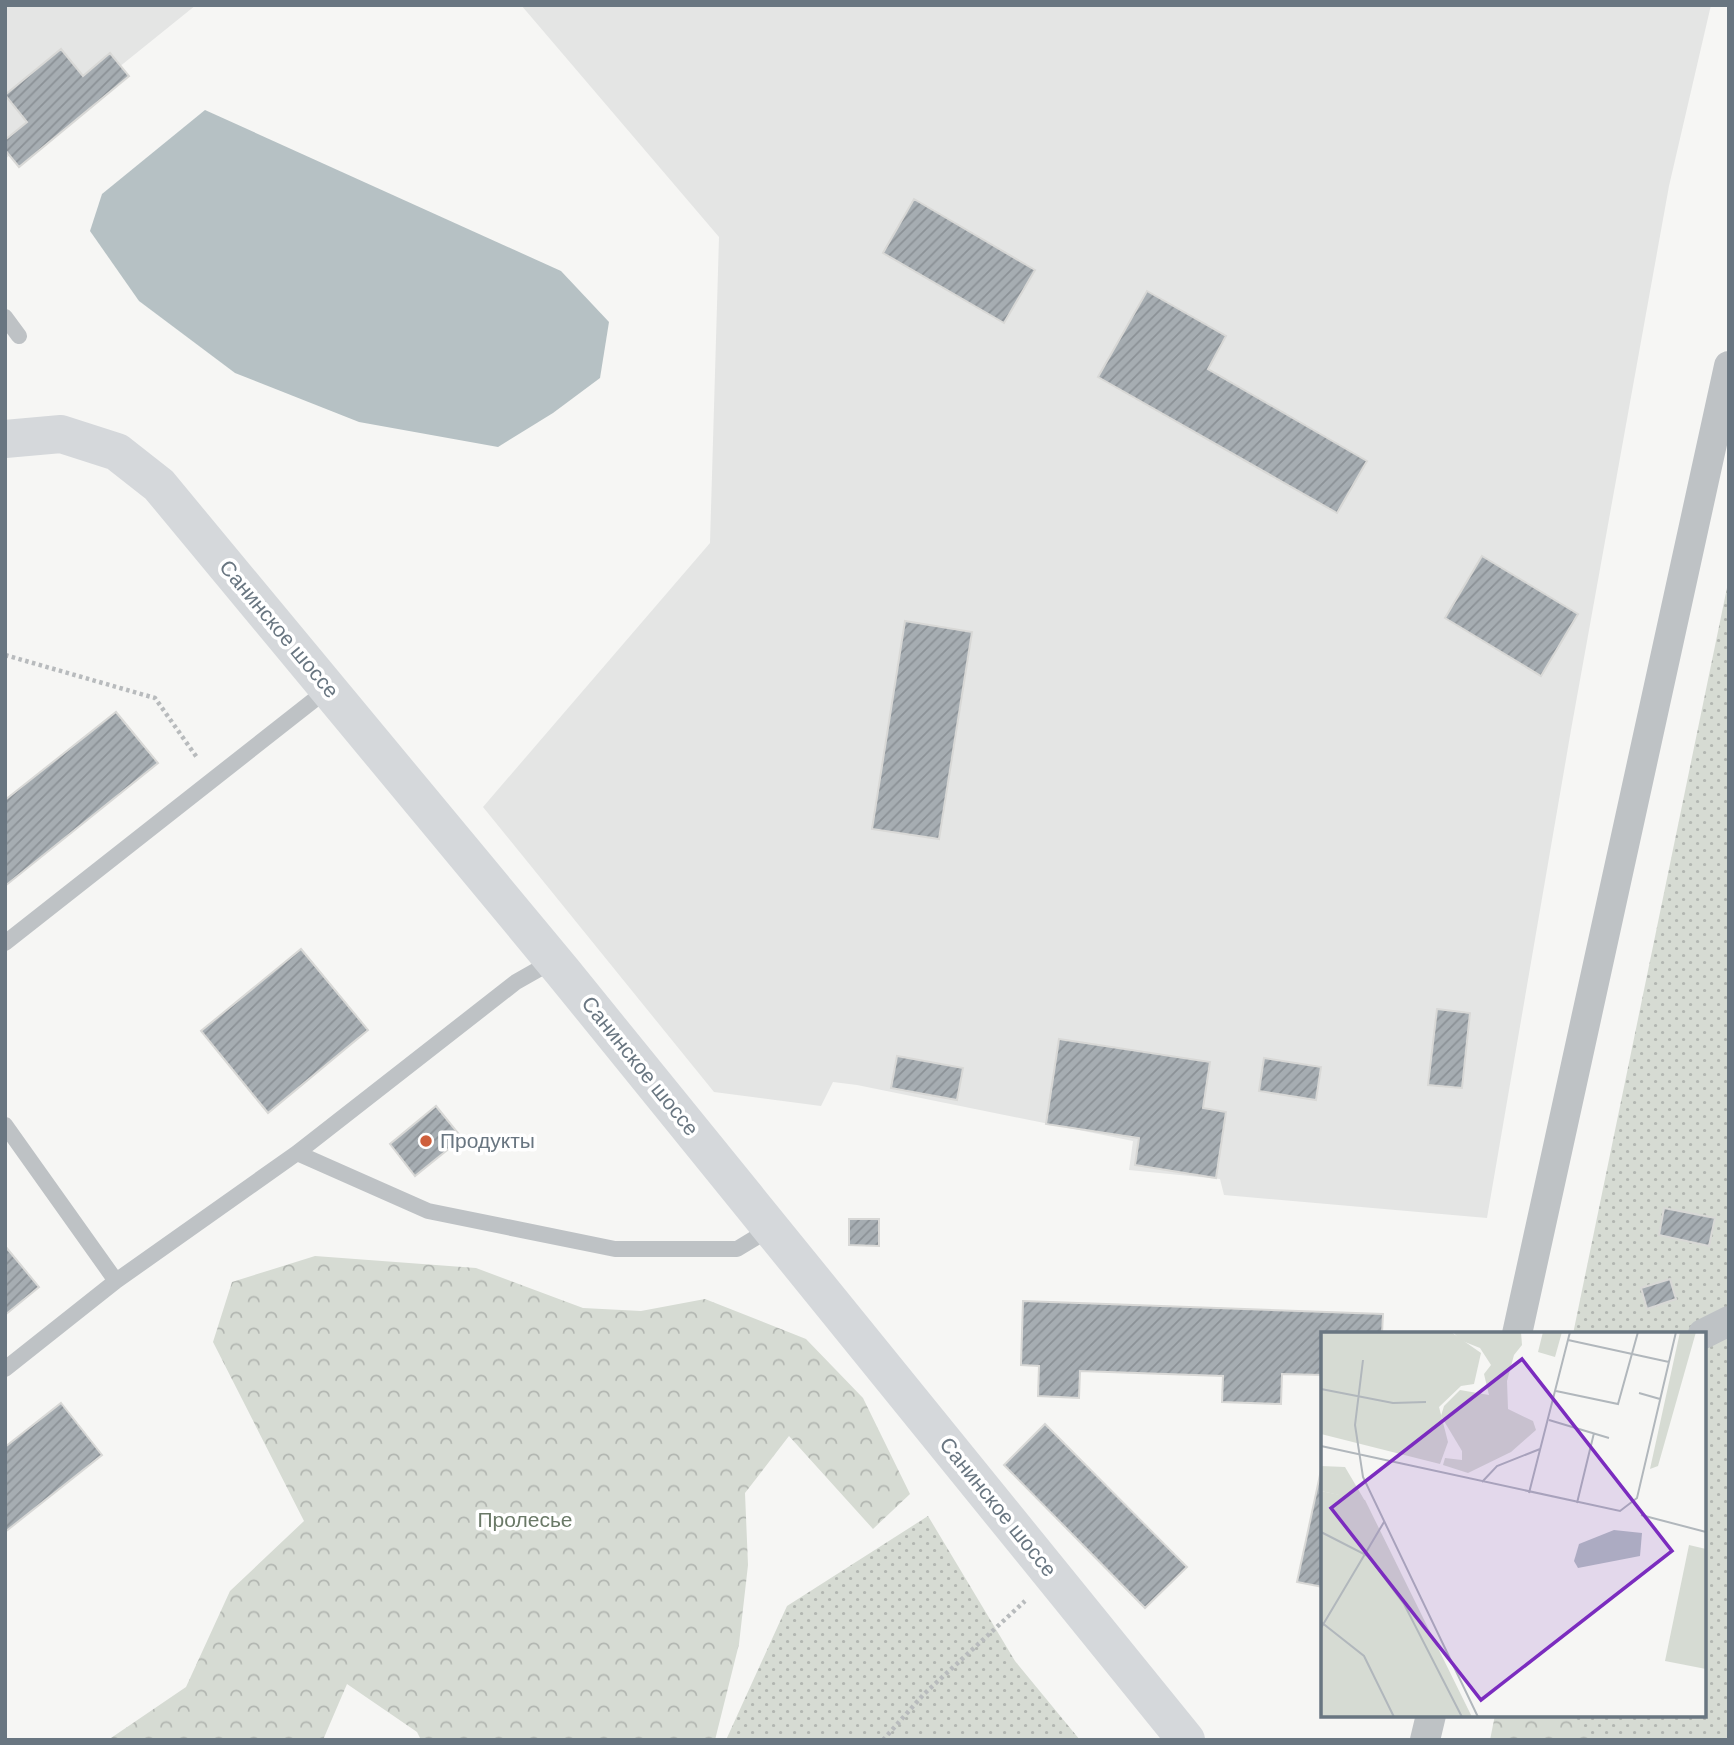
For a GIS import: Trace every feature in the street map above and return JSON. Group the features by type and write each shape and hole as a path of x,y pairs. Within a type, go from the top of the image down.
{"street":[{"path":"1517,1332 1729,366"},
{"name":"Санинское шоссе","path":"5,439 61,434 117,452 159,485 554,961 1186,1740"},
{"path":"1706,1332 1729,1321"},
{"path":"1425,1740 1431,1717"}],"lane":[{"path":"5,317 19,336"},
{"path":"5,943 328,689"},
{"path":"5,1369 116,1281 297,1153 516,982 554,961"},
{"path":"5,1125 116,1281"},
{"path":"297,1153 428,1210 615,1249 737,1249 772,1228"}],"path":[{"path":"5,655 155,698 213,780"},
{"path":"883,1740 923,1694 1053,1575"}],"shaded area":[{"path":"5,5 196,5 5,159"},
{"path":"521,5 1711,5 1669,186 1487,1218 1224,1195 1220,1179 1129,1170 1133,1141 857,1085 833,1082 821,1106 714,1092 483,807 710,543 719,237"},
{"path":"205,110 561,271 609,322 600,378 553,413 498,447 359,422 235,373 139,301 90,231 102,194"}],"green space":[{"path":"1729,578 1729,1740 1591,1740 1572,1717 1706,1717 1706,1332 1573,1332"},
{"name":"Пролесье","path":"315,1256 476,1268 583,1308 641,1311 705,1299 806,1339 863,1398 910,1494 873,1529 789,1436 745,1493 748,1565 739,1644 715,1740 421,1740 417,1732 347,1684 323,1740 108,1740 186,1687 230,1591 304,1521 213,1342 232,1282"},
{"path":"928,1516 1015,1661 1080,1740 726,1740 787,1606"},
{"path":"1495,1717 1579,1717 1598,1740 1490,1740"}],"building":[{"path":"61,49 83,76 110,53 129,76 19,167 5,150 5,140 27,122 5,95"},
{"path":"914,199 1035,270 1004,323 883,253"},
{"path":"1147,291 1226,336 1208,369 1367,461 1337,513 1098,377"},
{"path":"1482,556 1578,614 1541,676 1445,618"},
{"path":"905,621 972,632 939,839 872,829"},
{"path":"116,712 158,763 5,886 5,800"},
{"path":"301,949 368,1030 268,1113 201,1031"},
{"path":"1437,1009 1470,1013 1462,1088 1428,1085"},
{"path":"1059,1039 1210,1062 1203,1108 1226,1112 1216,1178 1135,1165 1139,1138 1046,1124"},
{"path":"897,1056 963,1068 957,1100 891,1088"},
{"path":"1264,1058 1321,1067 1316,1100 1259,1091"},
{"name":"Продукты","path":"436,1106 462,1138 415,1176 390,1144"},
{"path":"1664,1208 1715,1218 1709,1246 1659,1235"},
{"path":"849,1219 879,1219 879,1246 849,1245"},
{"path":"5,1246 39,1287 5,1315"},
{"path":"1670,1279 1676,1299 1647,1309 1641,1288"},
{"path":"1023,1301 1383,1314 1382,1332 1321,1332 1321,1375 1282,1374 1281,1404 1222,1402 1223,1376 1080,1371 1079,1398 1038,1396 1039,1366 1021,1365"},
{"path":"61,1403 102,1455 5,1532 5,1447"},
{"path":"1045,1424 1187,1567 1145,1608 1004,1465"},
{"path":"1321,1470 1321,1587 1297,1582"}],"place":[{"name":"Продукты","path":"426,1141"}]}
